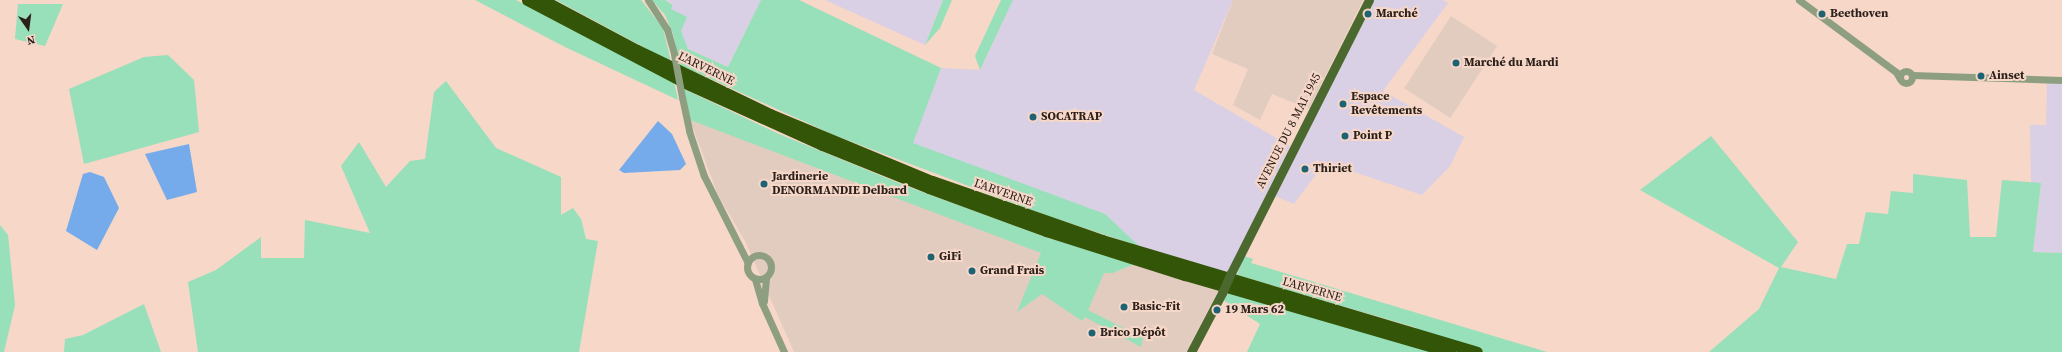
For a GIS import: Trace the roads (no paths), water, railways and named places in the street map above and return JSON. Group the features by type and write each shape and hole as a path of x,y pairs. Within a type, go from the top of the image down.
{"highway":[{"name":"L'ARVERNE","path":"527,0 691,86 822,145 929,188 1046,231 1178,272 1450,352"},
{"name":"L'ARVERNE","path":"543,0 650,57 770,114 939,184 1102,240 1477,352"}],"main road":[{"name":"AVENUE DU 8 MAI 1945","path":"1191,352 1369,0"}],"street":[{"path":"648,0 666,29 674,54 688,132 698,159 733,237 748,263 748,271 755,279 766,311 784,352"},
{"path":"1799,0 1899,75 1905,83 1911,78 1923,77 2062,80"},
{"path":"733,237 745,250 766,257 771,262 771,273 766,278 755,279"},
{"path":"748,263 758,255"},
{"path":"766,278 766,311"}],"water":[{"path":"658,121 672,134 686,164 680,170 624,173 619,170"},
{"path":"189,144 197,192 167,200 145,154"},
{"path":"90,172 104,177 119,208 97,250 66,231 83,174"}],"place":[{"name":"Marché","path":"1368,14"},
{"name":"Beethoven","path":"1822,14"},
{"name":"Marché du Mardi","path":"1456,63"},
{"name":"Ainset","path":"1981,76"},
{"name":"Espace Revêtements","path":"1343,104"},
{"name":"SOCATRAP","path":"1033,117"},
{"name":"Point P","path":"1345,136"},
{"name":"Thiriet","path":"1305,169"},
{"name":"Jardinerie DENORMANDIE Delbard","path":"764,184"},
{"name":"GiFi","path":"931,257"},
{"name":"Grand Frais","path":"972,271"},
{"name":"Basic-Fit","path":"1124,307"},
{"name":"19 Mars 62","path":"1217,310"},
{"name":"Brico Dépôt","path":"1092,333"}]}
